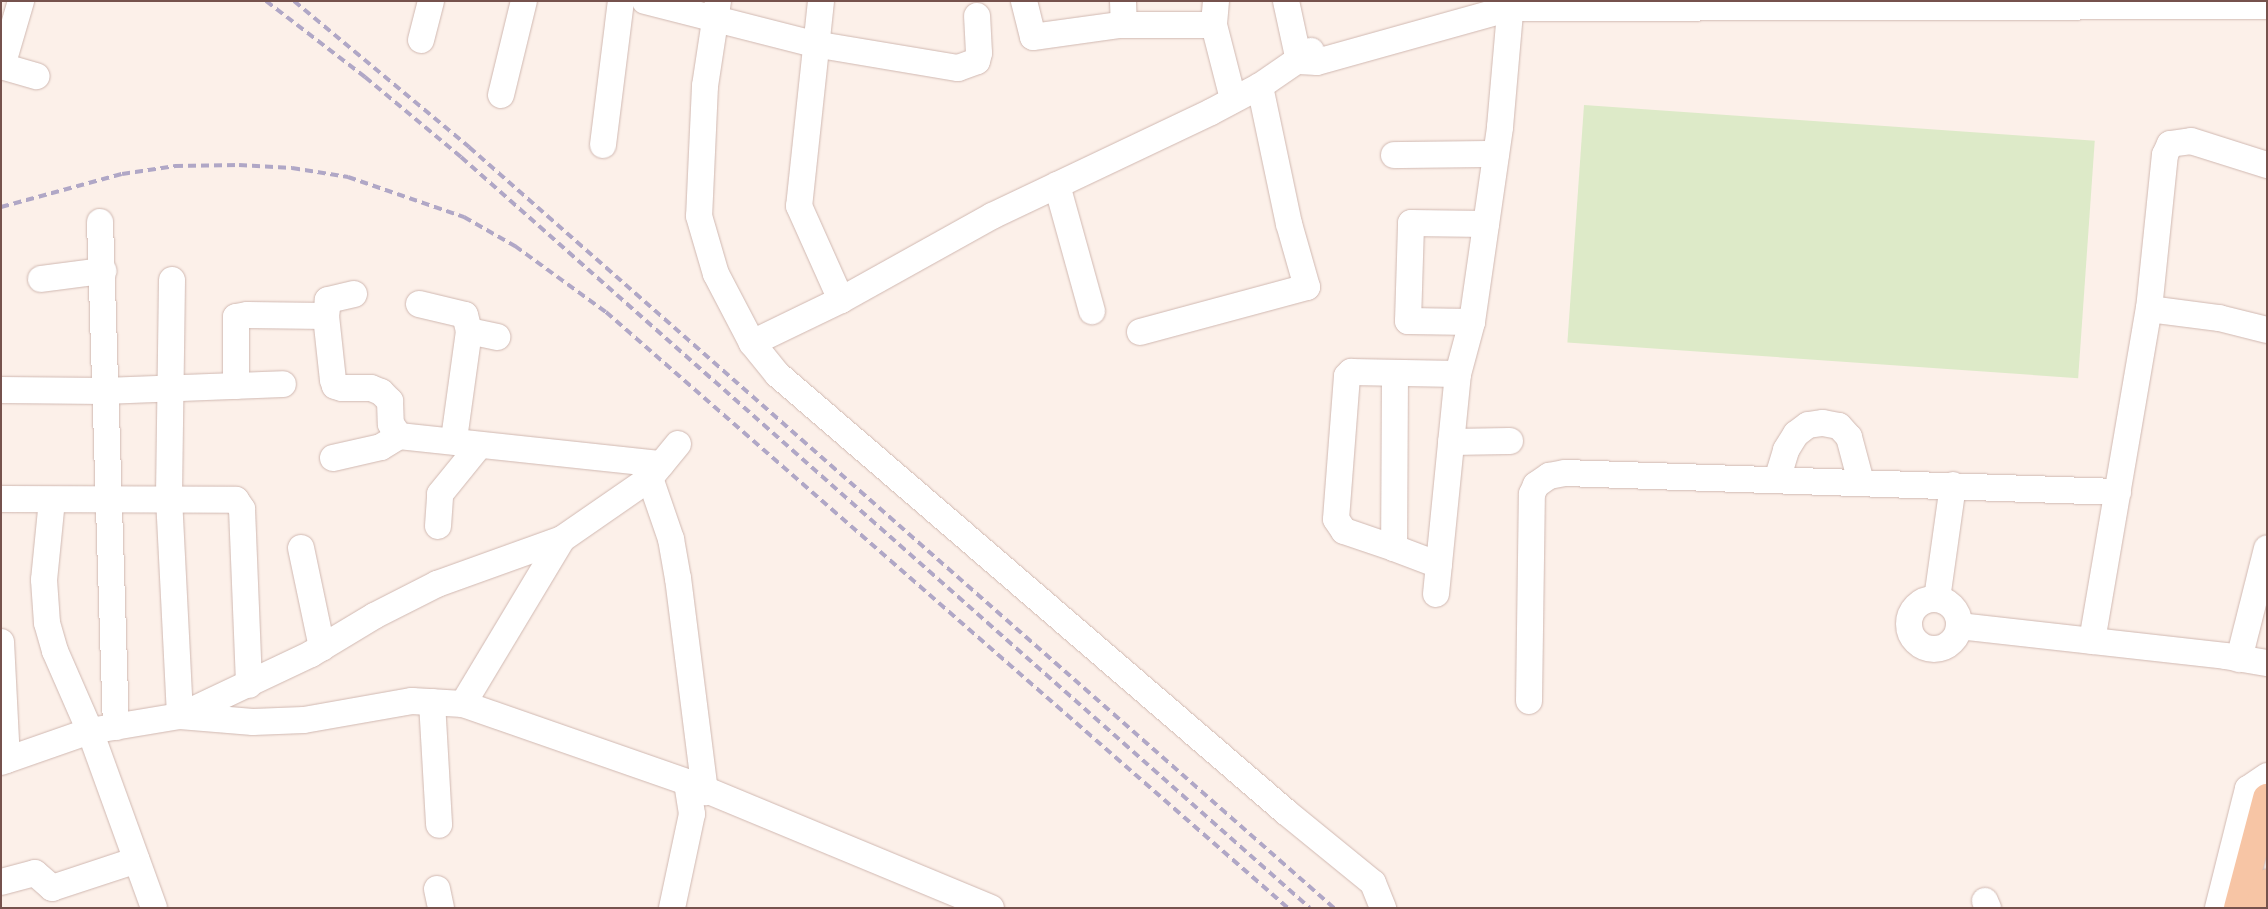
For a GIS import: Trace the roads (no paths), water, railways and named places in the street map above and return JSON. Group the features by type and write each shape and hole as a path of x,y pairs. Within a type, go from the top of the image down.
{"main road":[{"path":"2238,908 2265,805"},
{"path":"2259,908 2267,883"}],"street":[{"path":"22,1 2,66 36,76"},
{"path":"421,40 431,1"},
{"path":"501,96 524,1"},
{"path":"603,145 621,1"},
{"path":"645,1 717,11 814,44 958,68 977,60 977,16"},
{"path":"820,1 814,44 799,206 841,300"},
{"path":"1024,1 1033,37 1124,13 1215,13 1233,99"},
{"path":"1286,1 1298,61"},
{"path":"752,342 841,300 992,216 1260,86 1312,50 1468,1"},
{"path":"1298,61 1317,62 1511,5 1942,3 2267,6"},
{"path":"1436,594 1458,374 1472,322 1496,154 1511,5"},
{"path":"717,11 705,86 699,216 716,274 752,342 776,374 1286,812 1373,883 1383,908"},
{"path":"1140,332 1307,287 1289,224 1260,86"},
{"path":"2092,641 2148,309 2165,155 2170,144 2191,141 2267,165"},
{"path":"1394,155 1496,154"},
{"path":"1057,185 1092,311"},
{"path":"100,222 103,271 107,498 116,727"},
{"path":"1472,322 1408,321 1411,223 1486,224"},
{"path":"42,279 103,271"},
{"path":"172,280 170,498 180,716"},
{"path":"354,294 328,300 326,316 335,386 381,392 390,401 391,424 399,436"},
{"path":"419,304 465,315 469,331 454,439"},
{"path":"2148,309 2219,318 2267,330"},
{"path":"236,386 236,318 247,315 326,316"},
{"path":"469,331 497,337"},
{"path":"1439,565 1344,531 1336,519 1347,376 1351,372 1458,374"},
{"path":"1394,548 1395,373"},
{"path":"1,390 104,391 282,384"},
{"path":"1778,480 1786,450 1796,434 1808,425 1823,423 1839,426 1849,437 1861,482"},
{"path":"333,458 381,447 399,436 454,439 479,446 656,471"},
{"path":"1451,442 1510,442"},
{"path":"1,642 4,761 90,731 180,716 249,685 322,648 374,616 437,584 562,539 656,471 678,444"},
{"path":"438,526 440,494 479,446"},
{"path":"656,471 677,570 696,787 672,908"},
{"path":"1529,701 1532,494 1536,485 1549,476 1565,473 2118,492"},
{"path":"1937,599 1953,485"},
{"path":"1,499 230,498 240,503 249,685"},
{"path":"52,500 44,580 47,623 55,651 90,731 154,908"},
{"path":"463,704 562,539"},
{"path":"301,548 322,648"},
{"path":"2239,658 2267,548"},
{"path":"1930,599 1937,599 1951,606 1959,626 1952,640 1939,648 1924,646 1912,636 1910,620 1916,607 1930,599"},
{"path":"1959,626 2239,658 2267,664"},
{"path":"180,716 253,722 304,720 412,702 463,704 696,787 991,908"},
{"path":"432,702 439,825"},
{"path":"2218,908 2248,789 2267,776"},
{"path":"1,882 34,873 52,888 137,860"}],"railway":[{"path":"266,1 365,77 461,157 1310,908"},
{"path":"294,1 469,147 1334,908"},
{"path":"1,207 122,174 175,166 239,165 292,168 348,177 464,217 515,246 606,312 1288,908"}]}
